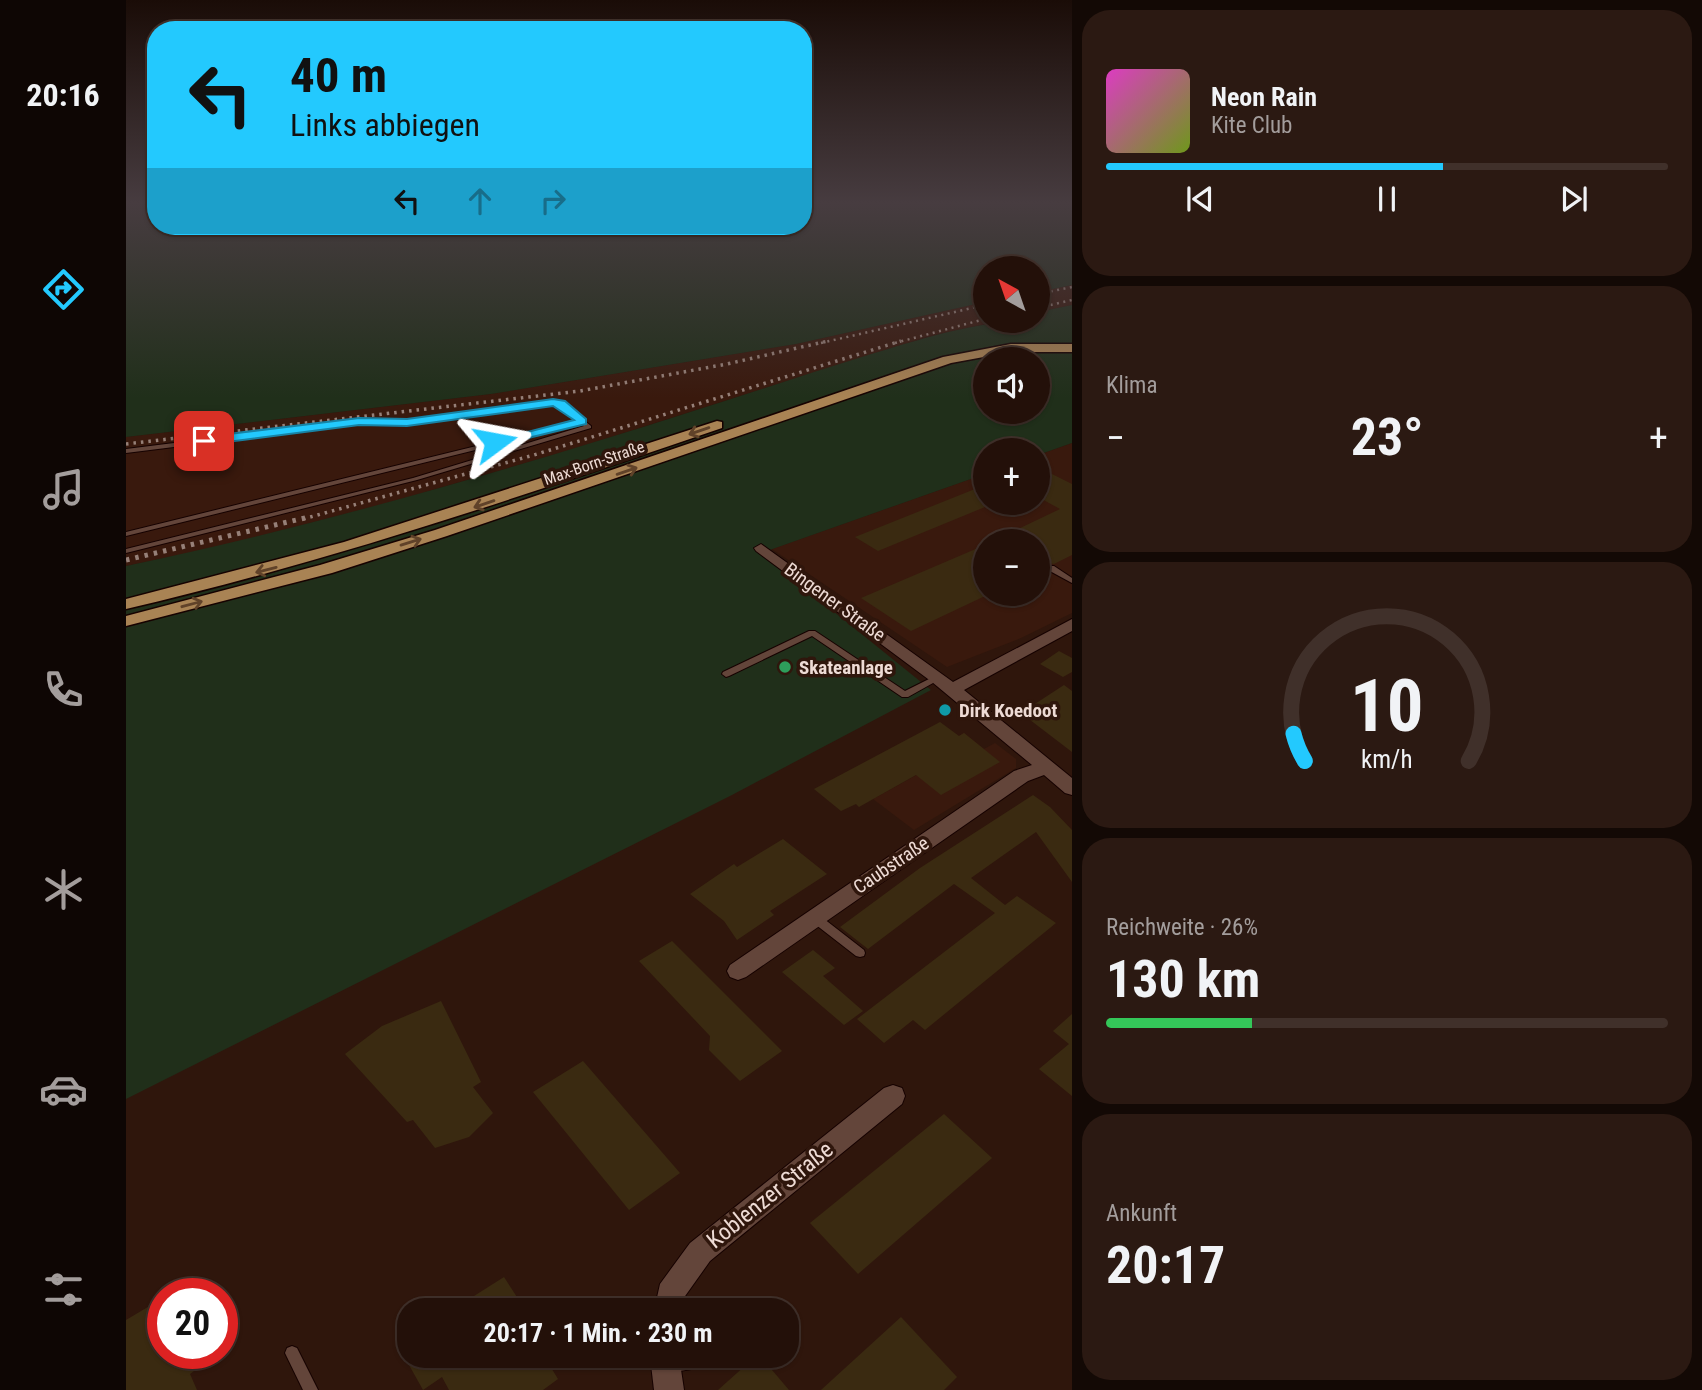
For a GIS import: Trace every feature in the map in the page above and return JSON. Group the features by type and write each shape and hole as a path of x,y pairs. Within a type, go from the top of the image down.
{"main road":[{"name":"Max-Born-Straße","path":"126,604 317,556 428,523 920,357 982,342 1072,340"},
{"name":"Max-Born-Straße","path":"126,621 326,569 441,533 948,360 1011,348 1072,348"}],"street":[{"name":"Bingener Straße","path":"761,548 944,684 1072,788"},
{"path":"944,684 1072,624"},
{"name":"Caubstraße","path":"738,971 1021,776 1048,766"},
{"name":"Koblenzer Straße","path":"670,1298 700,1252 893,1096"}],"lane":[{"path":"126,451 359,422 407,422 553,402 561,404 589,427 415,480 126,551"},
{"path":"126,534 582,422"},
{"path":"1051,568 1072,581"},
{"path":"726,674 812,633 905,695 944,684"},
{"path":"815,918 860,954"},
{"path":"292,1353 311,1390"}],"shaded area":[{"path":"1072,285 1072,305 1050,310 1050,290"},
{"path":"973,305 973,326 929,336 567,451 384,504 213,548 126,566 126,437 491,394 796,344"},
{"path":"1072,443 1072,613 1021,638 947,667 772,549 973,478 973,515 1050,515 1050,451"},
{"path":"964,733 984,749 995,743 1016,759 1016,768 914,830 873,799 971,745 959,736"}],"green space":[{"path":"126,268 973,268 973,305 796,344 491,394 126,437"},
{"path":"1050,268 1072,268 1072,285 1050,290"},
{"path":"1072,305 1072,443 1050,451 1050,438 973,438 973,478 761,553 931,690 732,795 126,1099 126,566 268,534 478,477 931,336 973,327 973,333 1050,333 1050,310"}],"building":[{"path":"1050,473 1072,484 1072,555 1054,564 1050,563 1050,529 1018,529 1060,509 1050,504"},
{"path":"973,490 973,512 878,551 855,537"},
{"path":"973,550 973,602 911,631 861,598"},
{"path":"1059,651 1072,658 1072,672 1063,677 1040,664"},
{"path":"1064,685 1072,691 1072,752 1021,713"},
{"path":"940,722 959,736 964,733 1000,762 941,795 916,775 859,807 856,804 841,811 814,789"},
{"path":"1033,795 1050,807 1072,830 1072,882 1036,832 971,878 1005,905 1017,896 1056,923 925,1030 913,1020 884,1043 857,1019 995,913 954,884 868,949 840,927 920,868"},
{"path":"783,839 827,874 770,911 774,915 737,940 724,921 690,894 734,864 737,867"},
{"path":"672,941 782,1051 740,1081 709,1050 710,1036 639,961"},
{"path":"813,950 835,968 823,976 863,1011 844,1025 782,972"},
{"path":"441,1001 481,1082 473,1087 493,1113 469,1137 435,1148 413,1120 407,1122 345,1054 382,1026"},
{"path":"1072,1014 1072,1096 1039,1069 1069,1044 1053,1031"},
{"path":"583,1061 680,1173 629,1210 533,1092"},
{"path":"944,1114 992,1158 858,1274 810,1223"},
{"path":"504,1277 518,1298 475,1298"},
{"path":"147,1308 147,1369 197,1369 190,1374 197,1390 126,1390 126,1320"},
{"path":"901,1317 957,1377 944,1390 821,1390"},
{"path":"411,1368 551,1368 558,1379 543,1390 449,1390 442,1377 423,1390"},
{"path":"743,1368 770,1368 789,1390 718,1390"}],"railway":[{"path":"1050,292 1072,287"},
{"path":"1050,305 1072,300"},
{"path":"821,343 973,308"},
{"path":"895,343 973,322"},
{"path":"126,444 580,391 727,364 828,341"},
{"path":"303,519 534,455 901,341"},
{"path":"126,560 309,517"}],"place":[{"name":"Skateanlage","path":"785,667"},
{"name":"Dirk Koedoot","path":"945,710"}],"route":[{"path":"204,441 359,422 407,422 553,402 561,404 582,422 495,442"}]}
